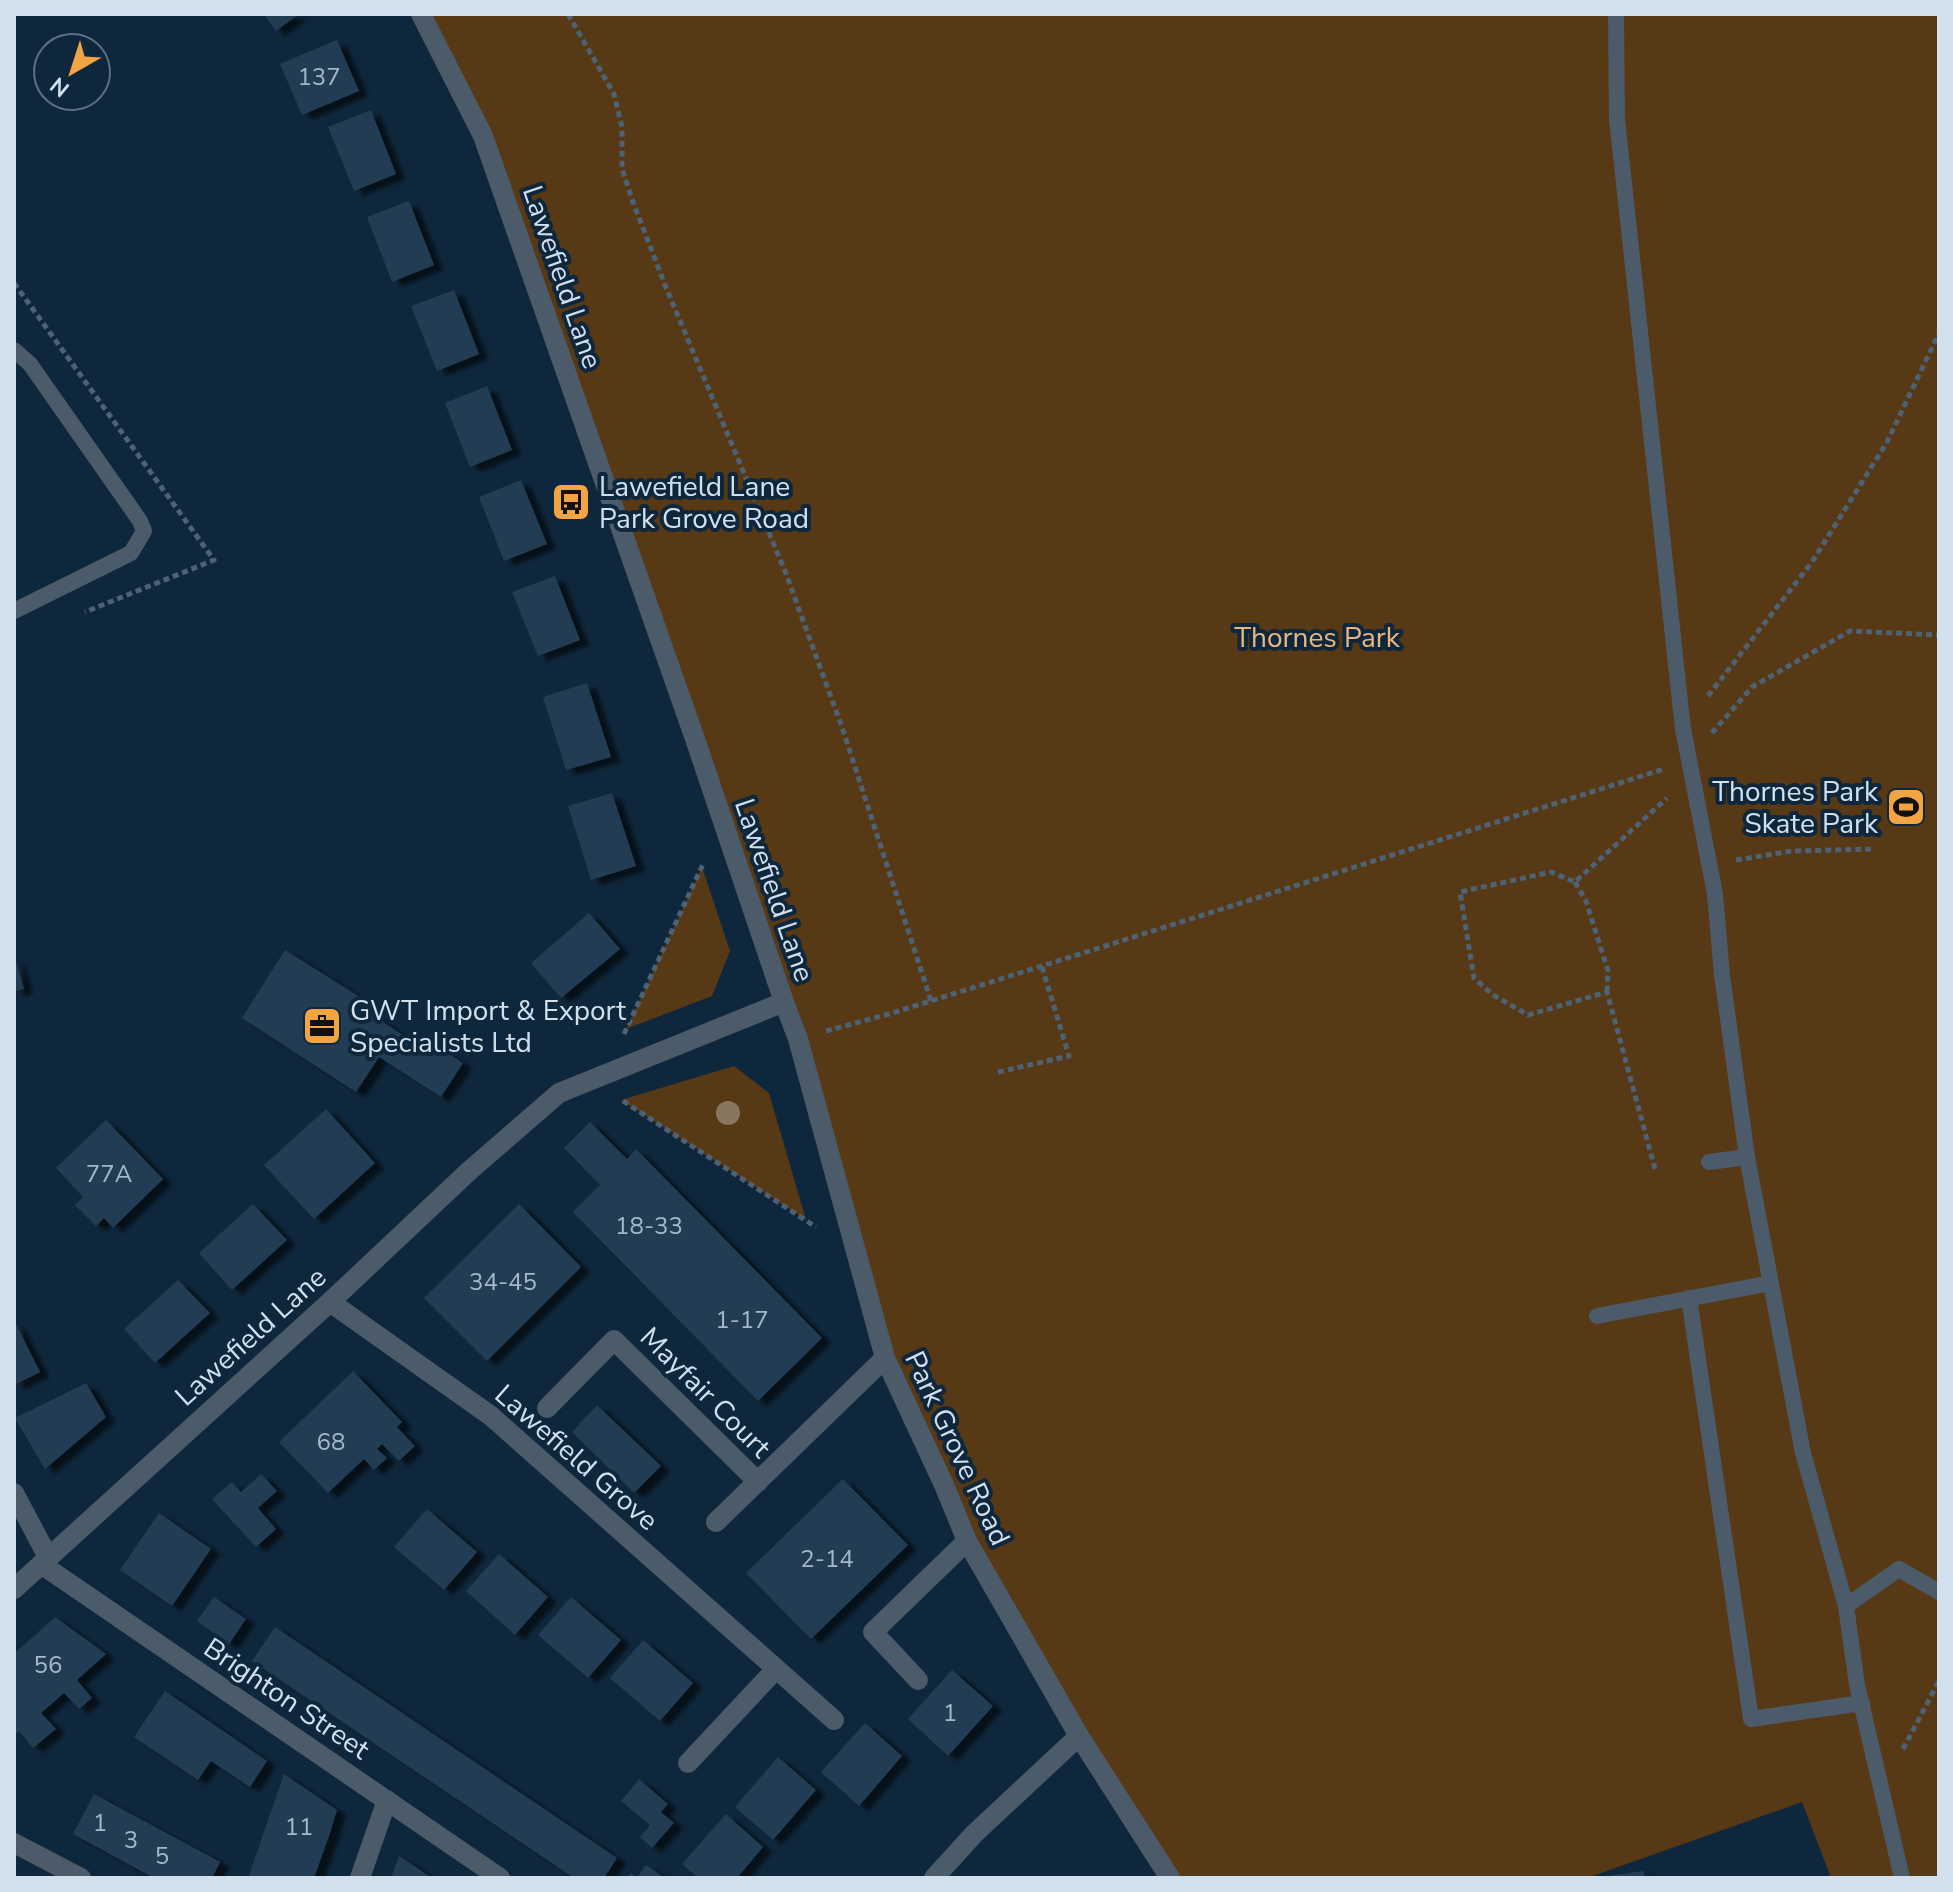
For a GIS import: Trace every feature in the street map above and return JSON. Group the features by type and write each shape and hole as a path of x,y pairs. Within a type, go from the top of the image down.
{"street":[{"name":"Lawefield Lane","path":"14,1589 468,1172 559,1093 784,1002 483,136 421,14"},
{"name":"Park Grove Road","path":"784,1002 798,1039 885,1358 967,1541 1079,1736 1170,1878"},
{"name":"Lawefield Grove","path":"330,1302 491,1416 834,1720"},
{"name":"Mayfair Court","path":"547,1408 614,1340 758,1482"},
{"name":"Mayfair Court","path":"716,1522 885,1358"},
{"path":"14,1493 45,1561"},
{"path":"918,1680 873,1632 967,1541"},
{"name":"Brighton Street","path":"45,1561 500,1878"},
{"path":"688,1763 776,1669"},
{"path":"934,1878 974,1834 1079,1736"},
{"path":"360,1878 387,1800"},
{"path":"14,1843 81,1878"}],"lane":[{"path":"1616,14 1617,119 1683,729 1715,894 1722,975 1747,1157 1803,1453 1846,1606 1857,1685 1902,1878"},
{"path":"14,350 30,364 144,531 131,553 14,611"},
{"path":"1709,1162 1747,1157"},
{"path":"1597,1316 1771,1283"},
{"path":"1689,1298 1751,1719 1862,1703"},
{"path":"1846,1606 1899,1569 1939,1592"}],"path":[{"path":"568,14 614,94 622,127 622,169 634,205 785,571 843,730 931,1001"},
{"path":"1683,729 1812,562 1887,442 1939,333"},
{"path":"1575,882 1689,769 1752,687 1850,631 1939,635"},
{"path":"798,1039 1689,769"},
{"path":"723,821 598,1078 857,1253"},
{"path":"1709,865 1792,851 1871,849"},
{"path":"1607,992 1528,1015 1493,995 1474,978 1460,892 1551,872 1575,882 1586,901 1608,971 1607,992 1655,1169"},
{"path":"998,1072 1069,1056 1042,966"},
{"path":"1881,1788 1939,1681"}],"green space":[{"name":"Thornes Park","path":"421,14 1939,14 1939,1878 1831,1878 1802,1802 1587,1878 1170,1878 967,1541 885,1358 798,1039 483,136"},
{"path":"702,867 730,951 712,996 626,1029"},
{"path":"734,1066 769,1093 806,1220 621,1100"}],"building":[{"path":"264,14 299,14 276,31"},
{"path":"337,40 359,91 302,115 280,64"},
{"path":"371,110 396,174 354,191 328,127"},
{"path":"409,201 434,265 392,282 367,217"},
{"path":"454,290 479,354 437,371 411,306"},
{"path":"487,386 512,450 470,467 445,403"},
{"path":"521,480 547,544 504,561 479,497"},
{"path":"555,576 580,640 538,656 512,592"},
{"path":"587,683 611,757 566,770 543,697"},
{"path":"612,793 636,866 591,880 568,806"},
{"path":"589,913 620,949 561,998 531,963"},
{"name":"GWT Import & Export Specialists Ltd","path":"285,950 363,999 359,1006 413,1042 418,1034 463,1063 441,1097 379,1057 356,1092 242,1018"},
{"path":"14,954 24,989 14,991"},
{"path":"326,1109 375,1163 314,1219 264,1165"},
{"path":"106,1120 163,1179 113,1228 104,1218 96,1226 75,1205 83,1197 56,1168"},
{"path":"590,1122 627,1159 636,1149 822,1338 758,1401 573,1212 600,1185 564,1148"},
{"path":"253,1204 287,1240 232,1290 199,1253"},
{"path":"519,1204 581,1267 487,1361 424,1298"},
{"path":"178,1280 210,1313 155,1363 124,1329"},
{"path":"14,1320 40,1372 14,1385"},
{"path":"353,1371 402,1422 397,1427 415,1446 399,1461 382,1444 377,1449 387,1458 374,1470 364,1459 328,1493 279,1442"},
{"path":"86,1383 106,1417 45,1469 15,1418"},
{"path":"597,1405 661,1466 634,1493 572,1432"},
{"path":"261,1474 277,1491 258,1508 276,1529 256,1547 212,1499 232,1482 241,1492"},
{"path":"843,1479 908,1545 811,1639 746,1573"},
{"path":"427,1509 477,1552 444,1590 394,1547"},
{"path":"159,1513 211,1549 172,1606 120,1570"},
{"path":"499,1554 548,1597 515,1635 466,1591"},
{"path":"214,1597 246,1619 229,1644 197,1621"},
{"path":"571,1597 621,1640 588,1678 538,1635"},
{"path":"55,1617 106,1654 77,1680 92,1698 79,1709 64,1693 41,1713 56,1729 33,1748 19,1731 14,1735 14,1654"},
{"path":"275,1627 617,1858 604,1878 574,1878 252,1661"},
{"path":"643,1640 693,1683 660,1721 610,1678"},
{"path":"952,1670 993,1706 948,1756 908,1719"},
{"path":"165,1691 267,1761 250,1787 211,1761 198,1780 134,1737"},
{"path":"865,1723 902,1756 859,1806 821,1772"},
{"path":"778,1757 816,1790 773,1840 735,1807"},
{"path":"284,1774 337,1810 330,1833 314,1878 248,1878"},
{"path":"639,1779 668,1804 661,1812 674,1823 652,1848 640,1837 650,1825 621,1801"},
{"path":"94,1794 220,1862 212,1878 154,1878 73,1834"},
{"path":"726,1814 763,1847 737,1878 698,1878 682,1864"},
{"path":"399,1856 419,1869 432,1878 391,1878"},
{"path":"646,1865 665,1878 637,1878"},
{"path":"1644,1871 1644,1878 1606,1876"}],"place":[{"name":"Lawefield Lane Park Grove Road","path":"571,502"},
{"name":"Thornes Park Skate Park","path":"1906,807"},
{"name":"GWT Import & Export Specialists Ltd","path":"322,1026"}]}
